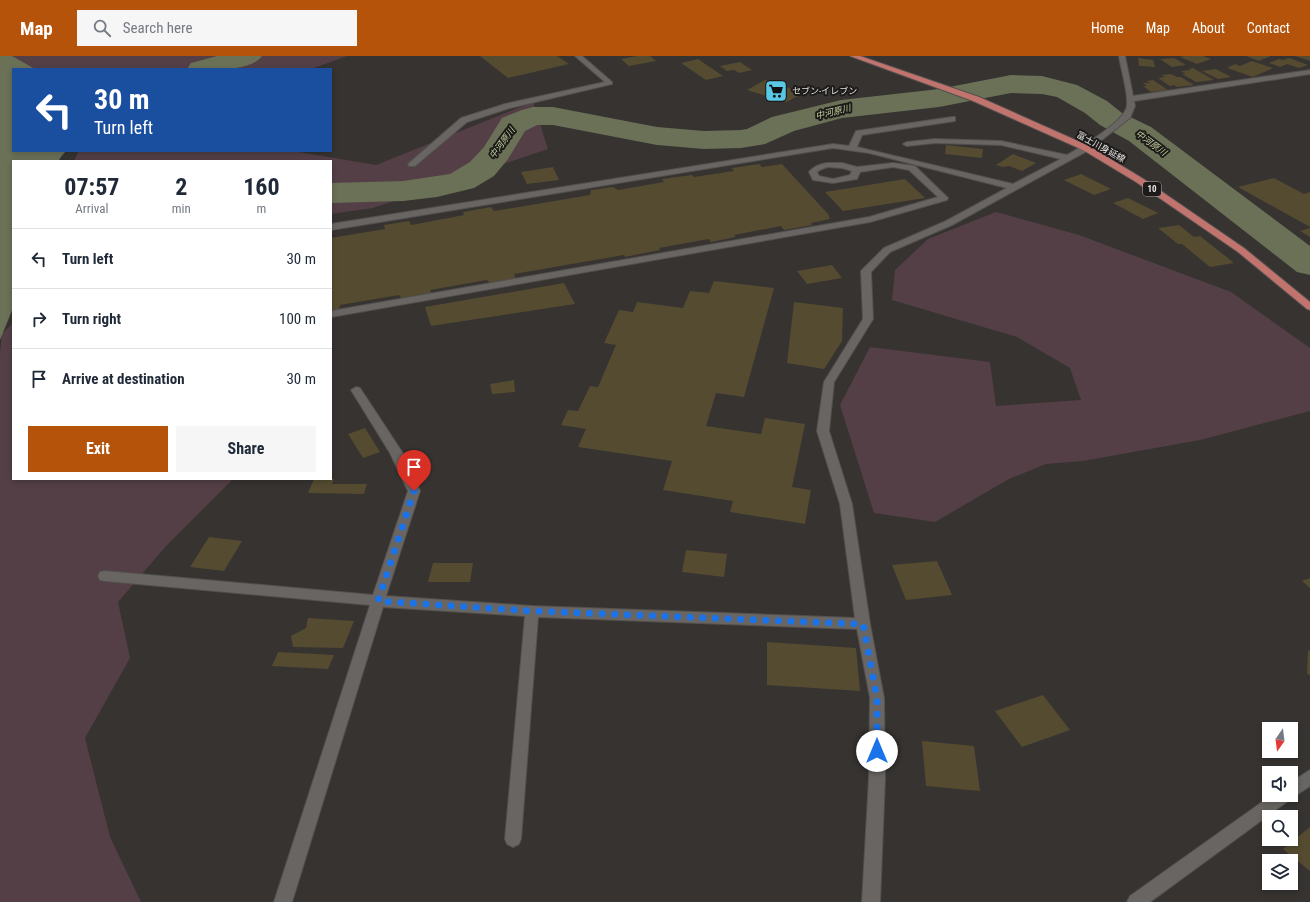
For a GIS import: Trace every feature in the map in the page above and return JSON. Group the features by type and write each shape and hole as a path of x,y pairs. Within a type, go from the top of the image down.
{"main road":[{"name":"富士川身延線","path":"853,56 951,89 1086,148 1139,180 1241,250 1310,307"}],"street":[{"path":"412,164 464,120 545,97 610,83 578,56"},
{"path":"871,902 877,778 877,698 863,624 846,504 823,431 829,382 868,319 866,271 887,250 949,223 1014,186 1086,148 1127,116 1131,106 1122,56"},
{"path":"1130,99 1310,72"},
{"path":"852,149 859,133 952,119"},
{"path":"907,144 935,141 1001,143 1068,158"},
{"path":"856,170 854,177 833,181 816,178 813,172 817,168 818,158 833,146 868,151 1014,186"},
{"path":"332,227 818,158 856,170 893,165 912,168 944,198 870,219 332,314"},
{"path":"283,902 414,491 396,452 356,390"},
{"path":"105,576 378,601 532,611 863,624"},
{"path":"513,839 532,611"},
{"path":"1298,786 1310,777"},
{"path":"1136,902 1275,802"}],"shaded area":[{"path":"0,56 347,56 314,68 12,68"},
{"path":"0,56 12,56 33,68 12,68 12,152 65,152 59,160 12,160 12,310 0,340"},
{"path":"533,102 548,149 373,208 332,214 332,160 74,160 78,152 298,152 376,165"},
{"path":"996,212 1079,235 1231,292 1310,348 1310,411 1200,440 1083,461 1046,464 1009,479 935,522 874,513 840,405 870,347 990,362 996,406 1081,400 1070,368 1017,337 892,300 895,270 928,239"},
{"path":"12,324 12,480 232,480 166,546 118,602 130,658 85,738 110,837 141,902 0,902 0,353 2,334"}],"building":[{"path":"480,56 557,56 569,64 508,78"},
{"path":"637,56 650,56 656,61 629,66 621,59"},
{"path":"1203,56 1211,59 1197,64 1180,57"},
{"path":"1246,56 1271,56 1259,61"},
{"path":"1295,56 1310,56 1310,61"},
{"path":"1138,58 1153,60 1155,67 1139,66"},
{"path":"1174,58 1186,65 1172,67 1160,59"},
{"path":"1289,58 1308,65 1299,68 1287,64 1280,67 1269,63 1279,59 1283,60"},
{"path":"698,59 723,76 706,80 681,63"},
{"path":"1252,61 1273,68 1253,77 1227,68 1235,64 1240,66"},
{"path":"740,62 752,70 739,73 734,70 727,71 720,66"},
{"path":"1193,68 1214,80 1196,82 1182,74 1186,74 1181,71 1191,70 1188,69"},
{"path":"1216,69 1231,77 1218,79 1202,71"},
{"path":"1171,74 1181,77 1194,85 1177,87 1174,85 1170,86 1158,78 1165,77 1161,75"},
{"path":"765,80 804,93 786,102 747,90"},
{"path":"1153,80 1168,90 1151,92 1143,86 1147,86 1143,83 1150,83 1146,81"},
{"path":"946,145 983,149 982,158 945,154"},
{"path":"1013,154 1036,163 1022,171 1009,166 1003,167 996,165"},
{"path":"759,164 762,167 782,164 828,214 830,219 811,223 812,225 784,230 781,226 734,235 736,237 711,242 709,239 659,248 660,250 625,257 624,255 514,274 516,279 491,284 487,280 430,290 432,294 402,299 399,295 340,305 339,309 332,310 332,238 385,229 384,225 409,221 411,225 464,215 463,212 491,207 494,211 590,195 591,190 613,187 618,190 664,182 662,179 692,175 694,177 734,171 732,168"},
{"path":"553,167 559,180 527,184 521,172"},
{"path":"1081,174 1111,189 1094,195 1064,180"},
{"path":"1274,178 1304,194 1310,192 1310,227 1238,187"},
{"path":"905,179 925,198 843,211 825,192"},
{"path":"1128,198 1158,213 1143,219 1113,203"},
{"path":"1179,225 1194,237 1200,236 1234,263 1210,267 1182,244 1178,244 1158,228"},
{"path":"1310,228 1310,237 1300,231"},
{"path":"832,265 842,278 807,284 797,271"},
{"path":"714,281 774,288 744,397 716,393 706,426 761,434 765,418 805,424 792,487 811,490 805,524 730,512 733,501 663,490 672,461 578,447 586,429 561,425 568,410 578,411 590,386 598,387 616,345 604,343 619,310 633,312 637,302 683,308 690,291 709,293"},
{"path":"564,283 575,304 431,326 425,307"},
{"path":"794,302 843,308 842,341 824,369 787,363"},
{"path":"514,380 515,392 492,394 490,384"},
{"path":"365,428 380,452 363,458 348,434"},
{"path":"334,479 332,484 367,484 364,494 308,493 314,480"},
{"path":"209,537 242,541 224,571 190,567"},
{"path":"686,550 727,554 724,577 682,572"},
{"path":"937,561 952,595 906,600 892,565"},
{"path":"433,563 473,563 470,582 428,582"},
{"path":"1310,578 1310,588 1302,581"},
{"path":"308,618 354,621 343,648 293,647 291,636 306,628"},
{"path":"767,642 856,648 860,691 767,685"},
{"path":"1308,650 1310,651 1310,675 1307,674"},
{"path":"278,652 334,655 328,669 272,666"},
{"path":"1043,695 1070,730 1022,747 995,711"},
{"path":"922,741 974,746 980,791 926,786"},
{"path":"1310,827 1310,871 1298,861 1298,854 1289,854 1283,849 1287,846 1298,846 1298,837"}],"waterway":[{"path":"205,68 248,56"},
{"name":"中河原川","path":"332,193 403,191 437,187 462,181 482,169 497,152 513,125 533,116 553,116 657,136 704,140 741,139 754,137 783,124 841,109 939,98 1011,84 1042,85 1067,91 1096,107 1111,119 1140,134 1310,264"}],"place":[{"name":"セブン-イレブン","path":"776,91"}],"route":[{"path":"414,491 378,601 532,611 863,624 877,698 877,751"}]}
